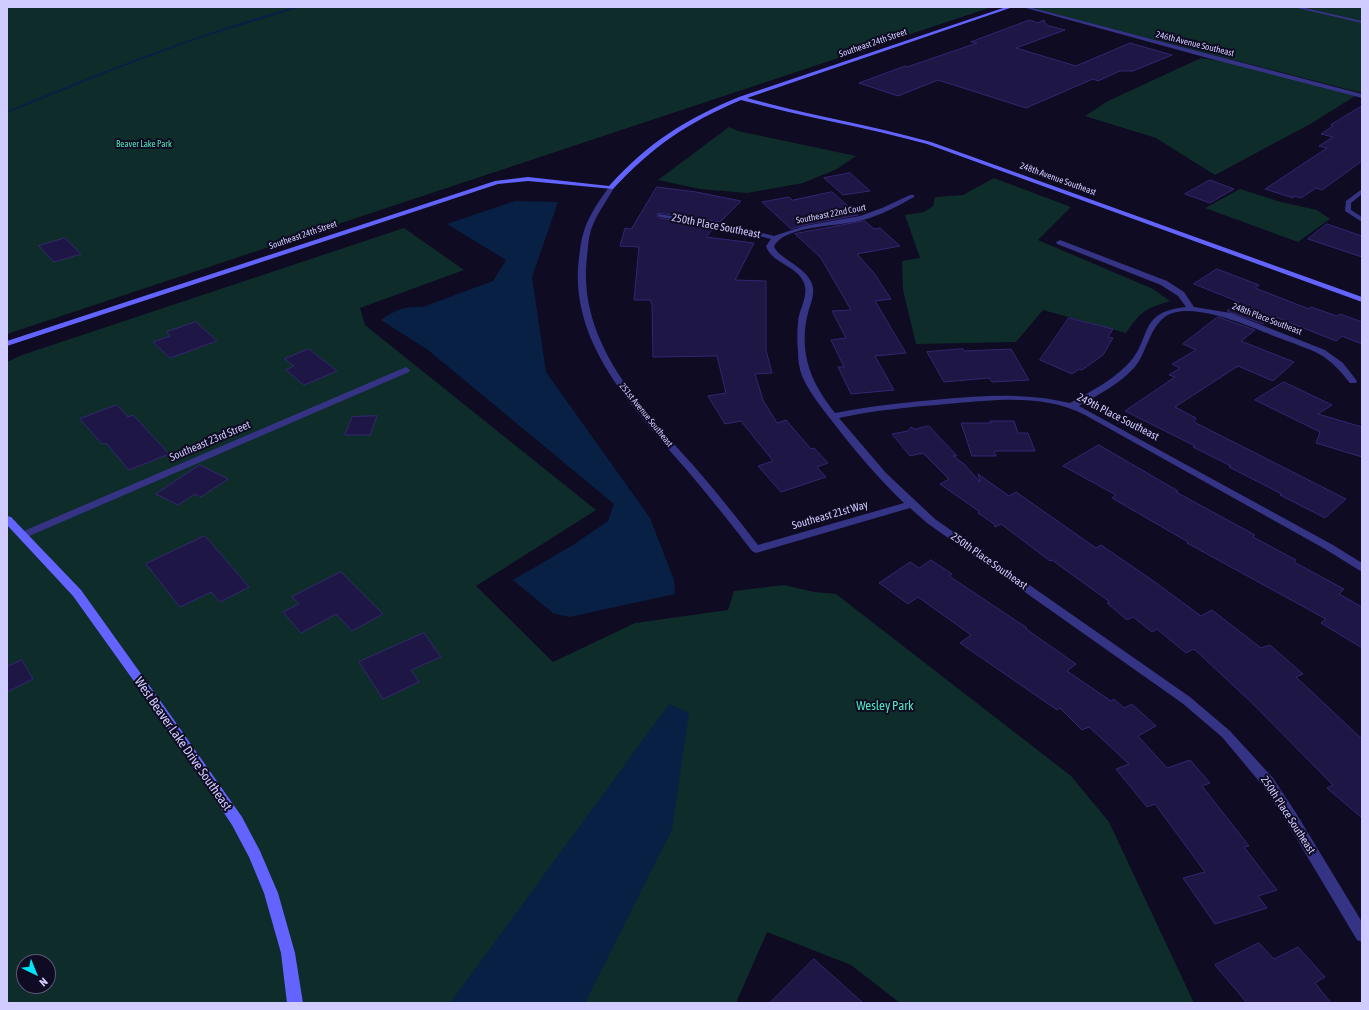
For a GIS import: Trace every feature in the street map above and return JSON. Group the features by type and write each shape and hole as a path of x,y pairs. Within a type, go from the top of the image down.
{"street":[{"name":"Southeast 24th Street","path":"741,98 1011,7"},
{"name":"246th Avenue Southeast","path":"1024,7 1362,96"},
{"path":"1295,7 1362,22"},
{"name":"251st Avenue Southeast","path":"741,98 711,111 670,134 631,165 611,188 595,212 585,238 581,269 582,292 586,319 599,349 621,386 658,432 696,474 756,549"},
{"name":"248th Avenue Southeast","path":"741,98 788,111 889,132 935,145 1362,300"},
{"name":"Southeast 24th Street","path":"7,344 497,182 528,179 611,188"},
{"path":"1362,191 1348,202 1347,208 1348,212 1362,220"},
{"name":"Southeast 22nd Court","path":"774,238 790,231 869,216 912,196"},
{"name":"250th Place Southeast","path":"660,215 735,228 774,238 770,246 771,250 801,273 807,280 810,290 802,321 804,368 815,392 864,454 911,504 931,521 1186,700 1226,734 1268,782 1291,817 1362,935"},
{"path":"1060,242 1164,283 1181,294 1191,309"},
{"name":"248th Place Southeast","path":"1072,406 1117,377 1131,366 1138,356 1155,322 1164,315 1174,311 1191,309 1209,310 1228,314 1322,352 1340,365 1353,381"},
{"name":"Southeast 23rd Street","path":"23,535 406,370"},
{"name":"249th Place Southeast","path":"833,416 894,405 996,397 1018,397 1072,406 1093,416 1322,543 1362,568"},
{"name":"Southeast 21st Way","path":"756,549 911,504"},
{"name":"West Beaver Lake Drive Southeast","path":"7,519 77,593 170,723 237,821 255,855 271,893 288,953 295,1003"}],"green space":[{"name":"Beaver Lake Park","path":"7,7 992,7 7,334"},
{"path":"1362,7 1362,93 1031,8"},
{"path":"1201,58 1227,62 1355,96 1312,123 1215,175 1156,138 1085,116 1108,101"},
{"path":"729,127 738,131 856,156 837,169 803,183 747,193 700,189 658,180"},
{"path":"994,178 1071,207 1038,240 1153,289 1170,301 1155,306 1144,312 1126,333 1043,310 1016,342 916,344 903,290 902,261 920,258 905,215 924,212 933,206 935,197 963,195"},
{"path":"1240,189 1281,202 1317,210 1330,219 1298,242 1205,208"},
{"name":"Wesley Park","path":"404,228 464,270 360,308 365,325 596,510 476,586 553,662 635,623 728,610 734,591 784,585 814,592 836,594 1071,776 1109,822 1194,1003 900,1003 851,965 767,932 736,1003 7,1003 7,362 22,355"}],"water":[{"path":"515,201 558,202 532,277 546,372 650,518 674,580 675,594 569,617 553,613 513,580 573,545 608,521 614,504 428,350 381,320 400,309 423,307 493,281 506,260 447,224"},
{"path":"669,704 689,713 672,830 585,1003 450,1003"}],"building":[{"path":"1030,20 1038,23 1044,20 1046,25 1065,30 1016,48 1076,66 1130,43 1172,55 1133,71 1120,71 1098,81 1093,79 1026,108 938,80 898,96 859,83 905,66 907,67 977,43 971,42"},
{"path":"1362,106 1362,161 1322,190 1316,188 1301,198 1294,196 1293,198 1265,189 1327,148 1319,146 1333,137 1321,134 1333,126 1331,125"},
{"path":"850,173 870,191 843,195 824,178"},
{"path":"1210,180 1234,189 1210,203 1185,194"},
{"path":"657,187 696,192 741,201 720,222 658,213 656,216 714,228 706,237 754,243 735,280 766,281 766,350 772,373 755,374 763,400 777,423 786,420 811,449 814,448 828,463 817,467 826,477 781,492 758,466 773,461 741,421 725,424 708,396 726,393 717,356 653,357 651,300 634,300 639,247 620,246 625,228 631,229"},
{"path":"832,192 858,215 804,225 791,229 762,202 789,197 792,200"},
{"path":"865,221 874,229 880,228 900,246 857,254 874,273 891,299 875,301 906,353 875,356 894,390 851,394 838,367 844,367 831,340 846,338 832,311 851,310 821,258 795,234"},
{"path":"1327,224 1362,236 1362,257 1308,239"},
{"path":"65,238 81,254 54,262 39,246"},
{"path":"1217,269 1259,285 1255,288 1309,309 1311,307 1337,316 1340,314 1362,322 1362,344 1342,336 1336,341 1273,316 1263,324 1227,311 1239,302 1194,284"},
{"path":"1218,317 1255,330 1241,341 1294,362 1273,381 1238,366 1175,407 1196,418 1194,422 1346,499 1325,518 1229,467 1231,466 1193,447 1195,446 1125,411 1175,377 1169,375 1180,368 1172,364 1196,350 1183,344"},
{"path":"1069,318 1113,329 1108,337 1113,338 1103,355 1082,370 1079,369 1072,374 1040,360"},
{"path":"196,322 217,341 170,358 153,342 170,336 167,332"},
{"path":"309,349 337,371 304,385 286,370 294,366 285,359"},
{"path":"963,349 964,351 1011,349 1029,380 992,382 989,378 944,382 927,352"},
{"path":"1284,382 1332,405 1318,414 1362,427 1362,457 1316,443 1320,432 1255,400"},
{"path":"117,405 128,417 133,415 169,454 129,470 106,443 102,444 80,419"},
{"path":"377,416 370,435 345,435 352,417"},
{"path":"990,421 1014,421 1018,433 1028,433 1035,451 994,451 996,456 972,456 961,423 991,423"},
{"path":"929,426 957,456 953,456 964,464 980,482 978,474 1009,496 1016,492 1096,548 1101,545 1201,616 1212,610 1261,648 1270,645 1303,674 1296,677 1362,739 1362,818 1327,788 1333,785 1251,702 1194,649 1186,653 1157,629 1152,632 1133,617 1127,620 1107,603 1110,602 1052,560 1050,561 1001,524 995,527 994,524 978,513 980,512 940,484 949,479 923,453 910,456 892,434 908,431 911,427 915,429"},
{"path":"1099,445 1178,491 1176,492 1255,535 1253,537 1296,560 1294,562 1344,589 1339,594 1362,607 1362,648 1321,623 1326,619 1187,543 1188,542 1112,498 1116,495 1063,466"},
{"path":"200,465 228,479 201,497 195,494 178,505 156,494"},
{"path":"205,536 249,587 220,602 211,592 180,607 146,564"},
{"path":"931,560 952,574 949,576 1027,628 1026,629 1076,664 1067,671 1111,701 1114,699 1124,708 1132,704 1156,726 1138,736 1167,768 1190,760 1210,783 1202,786 1249,846 1244,847 1277,890 1258,896 1267,908 1215,924 1183,878 1205,872 1155,804 1147,807 1116,769 1129,764 1089,727 1082,730 1060,708 1057,710 960,643 971,635 918,597 908,604 879,583 910,562 919,568"},
{"path":"341,572 383,614 352,631 336,614 301,633 283,612 299,604 292,597"},
{"path":"424,633 441,657 411,670 419,682 383,699 359,662"},
{"path":"22,660 33,679 7,692 7,667"},
{"path":"1259,943 1274,959 1298,947 1325,977 1315,983 1331,1003 1247,1003 1215,965"},
{"path":"814,959 863,1003 770,1003"}],"waterway":[{"path":"7,112 115,68 188,41 261,17 299,7"}]}
